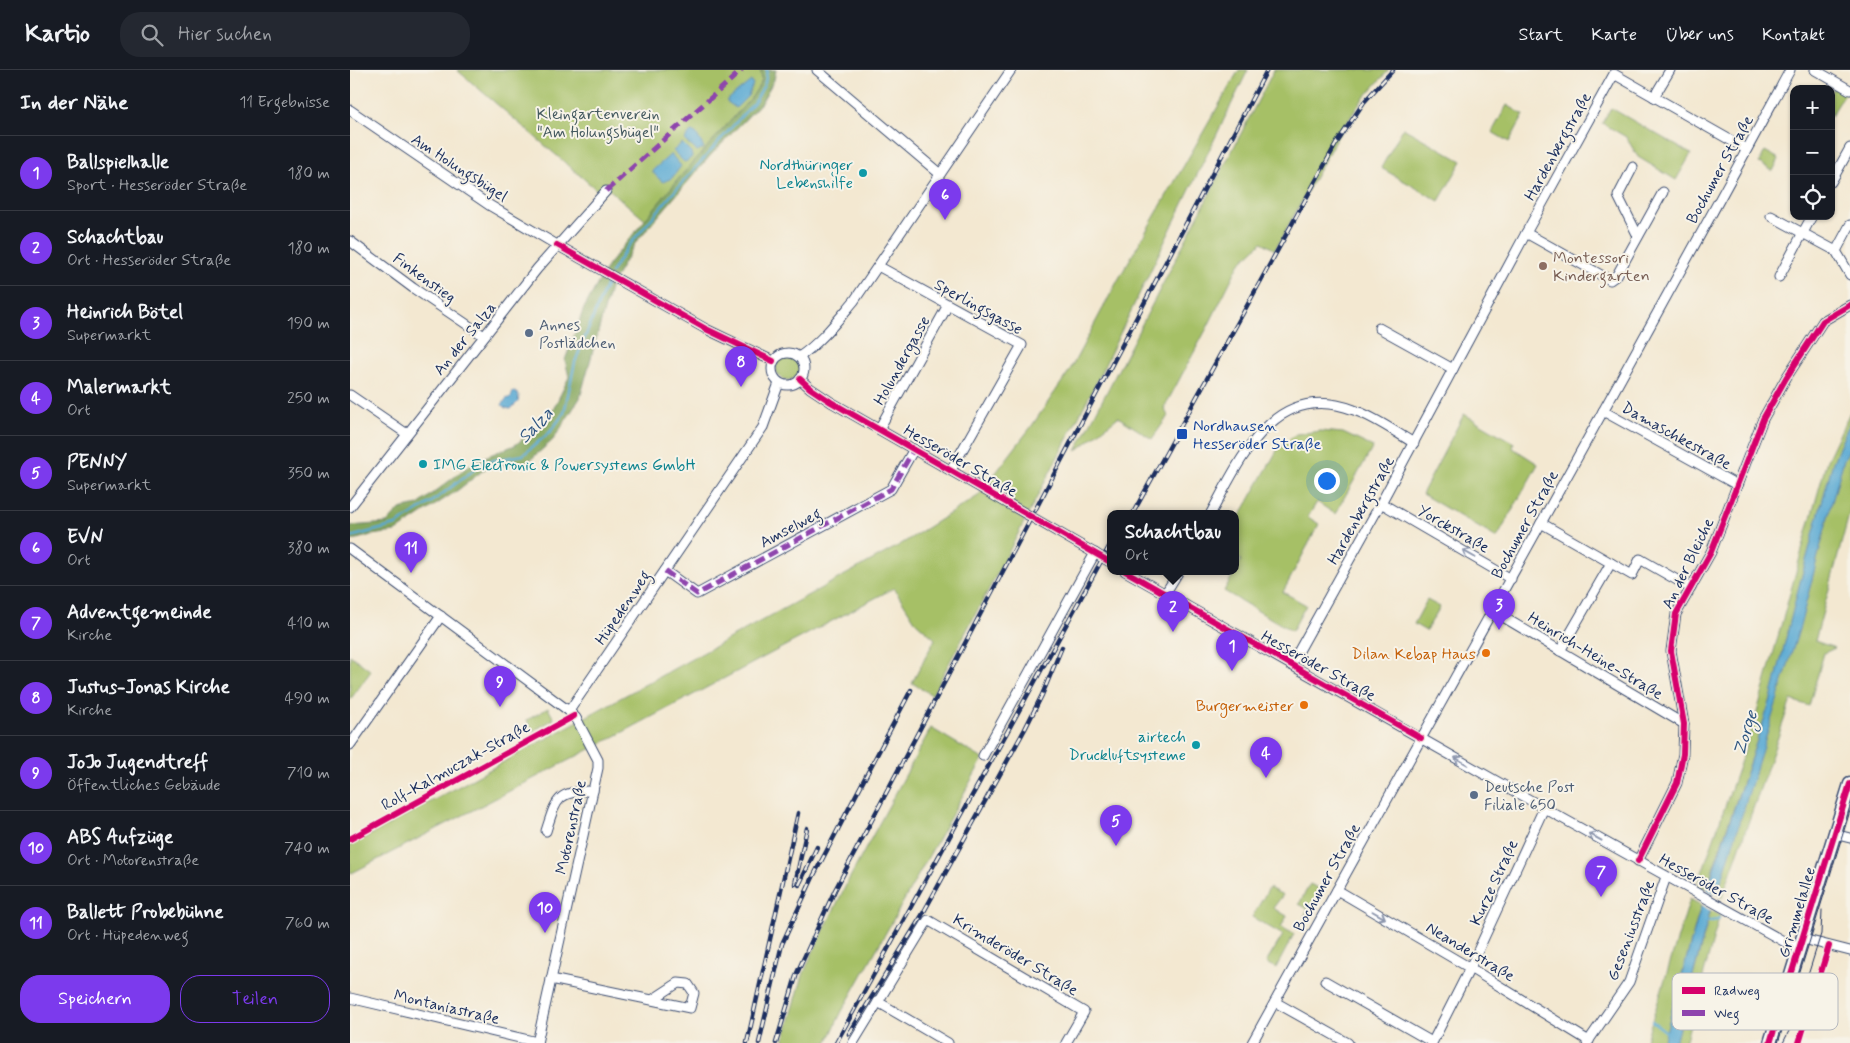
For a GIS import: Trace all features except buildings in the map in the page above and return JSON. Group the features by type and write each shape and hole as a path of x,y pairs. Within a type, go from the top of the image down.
{"main road":[{"name":"Grimmelallee","path":"1792,973 1850,787"},
{"name":"Grimmelallee","path":"1770,1043 1774,1030"}],"street":[{"path":"817,70 940,174"},
{"path":"799,357 811,349 831,329 854,301 1011,70"},
{"path":"1654,97 1670,70"},
{"name":"Bochumer Straße","path":"1252,1043 1511,579 1790,70"},
{"path":"1815,70 1850,90"},
{"name":"Hardenbergstraße","path":"1291,665 1614,74 1746,148"},
{"name":"Am Holungsbügel","path":"350,110 489,205 557,245"},
{"path":"1835,175 1850,148"},
{"path":"1633,167 1618,196 1638,236"},
{"name":"An der Salza","path":"350,507 557,245 606,191"},
{"path":"1526,233 1610,280 1617,276 1663,192"},
{"path":"1771,216 1836,251 1850,275"},
{"path":"1779,277 1810,220"},
{"path":"1836,251 1850,224"},
{"name":"Finkenstieg","path":"350,241 413,288 484,336"},
{"path":"557,245 706,329 773,361"},
{"name":"Sperlingsgasse","path":"878,266 1022,345 951,470"},
{"name":"Holundergasse","path":"879,429 948,305"},
{"name":"An der Bleiche","path":"1638,861 1677,783 1683,754 1684,724 1671,650 1676,614 1711,552 1763,418 1823,321 1850,305"},
{"path":"1378,328 1453,369"},
{"path":"786,352 799,357 804,367 800,379 794,384 779,383 772,374 773,361 780,354 786,352"},
{"name":"Hesseröder Straße","path":"800,379 817,393 1107,560"},
{"name":"Hüpedenweg","path":"570,711 763,427 779,383"},
{"path":"350,395 407,434"},
{"path":"1213,510 1256,436 1268,424 1294,409 1311,404 1341,405 1368,416 1414,443"},
{"name":"Damaschkestraße","path":"1603,411 1737,485"},
{"name":"Amselweg","path":"665,572 697,594 891,489 914,449"},
{"name":"Yorckstraße","path":"1381,503 1511,579"},
{"path":"1541,523 1632,574 1640,559 1691,588"},
{"path":"350,549 570,711"},
{"path":"983,756 1095,553"},
{"path":"1560,651 1612,563"},
{"name":"Hesseröder Straße","path":"1132,575 1784,942 1850,951"},
{"path":"1166,594 1177,575"},
{"name":"Heinrich-Heine-Straße","path":"1493,611 1684,724"},
{"path":"350,745 441,616"},
{"name":"Motorenstraße","path":"537,1042 593,791 598,760 576,718 570,711"},
{"path":"546,831 553,810 562,796 574,790 593,791"},
{"name":"Kurze Straße","path":"1432,1043 1470,968 1544,808"},
{"path":"1834,834 1850,838"},
{"name":"Geseniusstraße","path":"1588,1042 1629,982 1666,877"},
{"name":"Neanderstraße","path":"1337,890 1470,968 1588,1042"},
{"name":"Krimderöder Straße","path":"878,1002 928,920 1084,1012 1066,1043"},
{"path":"551,979 652,1000"},
{"path":"1325,982 1432,1043"},
{"name":"Montaniastraße","path":"350,998 537,1042"},
{"path":"853,1043 878,1002 948,1043"},
{"path":"1275,1002 1348,1043"}],"green space":[{"name":"Kleingartenverein \"Am Holungsbügel\"","path":"457,70 761,70 762,81 752,97 681,176 645,220 604,185 598,191"},
{"path":"761,70 776,70 774,80 761,103 709,157 636,242 611,285 580,398 553,440 529,461 486,468 458,490 395,532 371,535 350,541 350,526 387,523 400,509 418,505 475,461 515,445 548,420 569,377 565,360 584,308 608,265 681,176 752,97 762,81"},
{"path":"1239,70 1248,70 1096,383 932,695 912,683 935,639 915,621 894,588 350,874 350,846 898,546 978,496 1031,427 1070,370 1118,280"},
{"path":"1274,70 1389,70 1362,100 1336,139 1275,250 1262,242 1239,264 1164,408 1168,416 1152,439 1118,417 1076,451"},
{"path":"1835,86 1846,92 1835,110"},
{"path":"1507,105 1524,115 1509,142 1492,132"},
{"path":"1611,108 1691,154 1676,180 1638,157 1626,137 1602,123"},
{"path":"1403,128 1462,161 1439,201 1381,168"},
{"path":"1765,151 1779,159 1773,171 1759,163"},
{"path":"788,356 797,359 800,368 797,377 788,380 779,377 776,368 779,359"},
{"path":"1850,412 1850,422 1833,462 1771,699 1706,889 1698,884 1754,723 1827,460"},
{"path":"1464,414 1514,443 1513,448 1538,464 1497,538 1422,494"},
{"path":"1321,431 1343,433 1373,447 1335,514 1317,502 1308,517 1319,524 1283,592 1306,605 1292,631 1224,591 1233,575 1239,575 1239,564 1241,560 1239,559 1239,518 1278,449 1296,434"},
{"path":"1850,448 1850,511 1815,641 1835,648 1824,653 1809,706 1791,700 1722,898 1717,894 1800,626 1844,459"},
{"path":"1427,600 1440,607 1426,631 1414,624"},
{"path":"350,655 371,671 350,700"},
{"path":"548,708 554,719 533,731 527,720"},
{"path":"931,728 983,759 841,1013 827,1043 783,1043 803,975 811,956 848,881"},
{"path":"1310,884 1322,890 1306,918 1304,917 1308,909 1299,904"},
{"path":"1269,888 1283,895 1273,908 1287,916 1281,927 1294,934 1276,968 1266,963 1283,935 1252,917"},
{"path":"1690,899 1701,905 1682,973 1672,973 1672,1010 1663,1043 1645,1043"},
{"path":"1711,910 1720,915 1704,973 1694,973"},
{"path":"1679,1030 1689,1030 1685,1043 1675,1043"}],"water":[{"path":"751,81 753,84 748,96 736,108 726,101"},
{"path":"691,132 696,133 704,148 697,151 685,141"},
{"path":"682,143 691,152 692,157 684,162 673,151"},
{"path":"671,154 681,166 672,178 663,182 652,171"},
{"path":"513,391 519,395 518,402 511,409 505,408 502,405 506,399 511,397"},
{"path":"1850,422 1850,448 1844,459 1800,626 1725,870 1709,915 1694,973 1682,973 1700,910 1771,699 1833,462"},
{"path":"1672,1011 1672,1030 1678,1030 1675,1043 1663,1043"}],"pier":[{"path":"1704,888 1719,896 1713,912 1699,904"}],"waterway":[{"name":"Salza","path":"611,273 626,249 756,100 765,83 767,70"},
{"name":"Salza","path":"350,537 396,525 433,501 484,462 523,455 550,432 564,413 575,362 609,278"},
{"path":"1705,922 1719,918"},
{"path":"1652,1021 1669,1034"}],"tram line":[{"path":"1800,973 1850,811"},
{"path":"1809,973 1821,934 1822,910"},
{"path":"1778,1043 1782,1030"},
{"path":"1783,1043 1790,1030"}],"railway":[{"path":"776,1043 797,973 835,890 1267,70"},
{"path":"1135,510 1336,144 1364,102 1393,70"},
{"path":"836,1043 1107,550"},
{"path":"849,1034 921,917 1025,729 1042,695 1062,647"},
{"path":"759,1043 782,944 814,875 911,690"},
{"path":"747,1043 798,813"},
{"path":"795,884 807,828"},
{"path":"799,885 817,847"}],"marked path":[{"path":"606,191 742,70"},
{"path":"665,571 697,594 891,489 914,449"}],"cycle path":[{"path":"557,245 706,329 773,361"},
{"path":"1638,861 1677,783 1683,754 1684,724 1671,651 1676,614 1711,552 1763,419 1786,378 1823,321 1850,305"},
{"path":"800,379 831,402 1107,560"},
{"path":"1132,575 1421,738"},
{"name":"Rolf-Kalmuczak-Straße","path":"350,839 574,716"},
{"path":"1792,973 1850,784"},
{"path":"1821,973 1829,946"},
{"path":"1770,1043 1774,1030"},
{"path":"1799,1043 1803,1030"}],"place":[{"name":"Nordthüringer Lebenshilfe","path":"863,173"},
{"name":"EVN","path":"945,220"},
{"name":"Montessori Kindergarten","path":"1543,266"},
{"name":"Annes Postlädchen","path":"529,333"},
{"name":"Justus-Jonas Kirche","path":"741,387"},
{"name":"Nordhausen Hesseröder Straße","path":"1182,434"},
{"name":"IMG Electronic & Powersystems GmbH","path":"423,464"},
{"name":"Ballett Probebühne","path":"411,573"},
{"name":"Heinrich Bötel","path":"1499,630"},
{"name":"Schachtbau","path":"1173,632"},
{"name":"Dilan Kebap Haus","path":"1486,653"},
{"name":"Ballspielhalle","path":"1232,671"},
{"name":"Burgermeister","path":"1304,705"},
{"name":"JoJo Jugendtreff","path":"500,707"},
{"name":"airtech Druckluftsysteme","path":"1196,745"},
{"name":"Malermarkt","path":"1266,778"},
{"name":"Deutsche Post Filiale 650","path":"1474,795"},
{"name":"PENNY","path":"1116,846"},
{"name":"Adventgemeinde","path":"1601,897"},
{"name":"ABS Aufzüge","path":"545,933"}],"water label":[{"name":"Zorge","path":"1745,733"}]}
